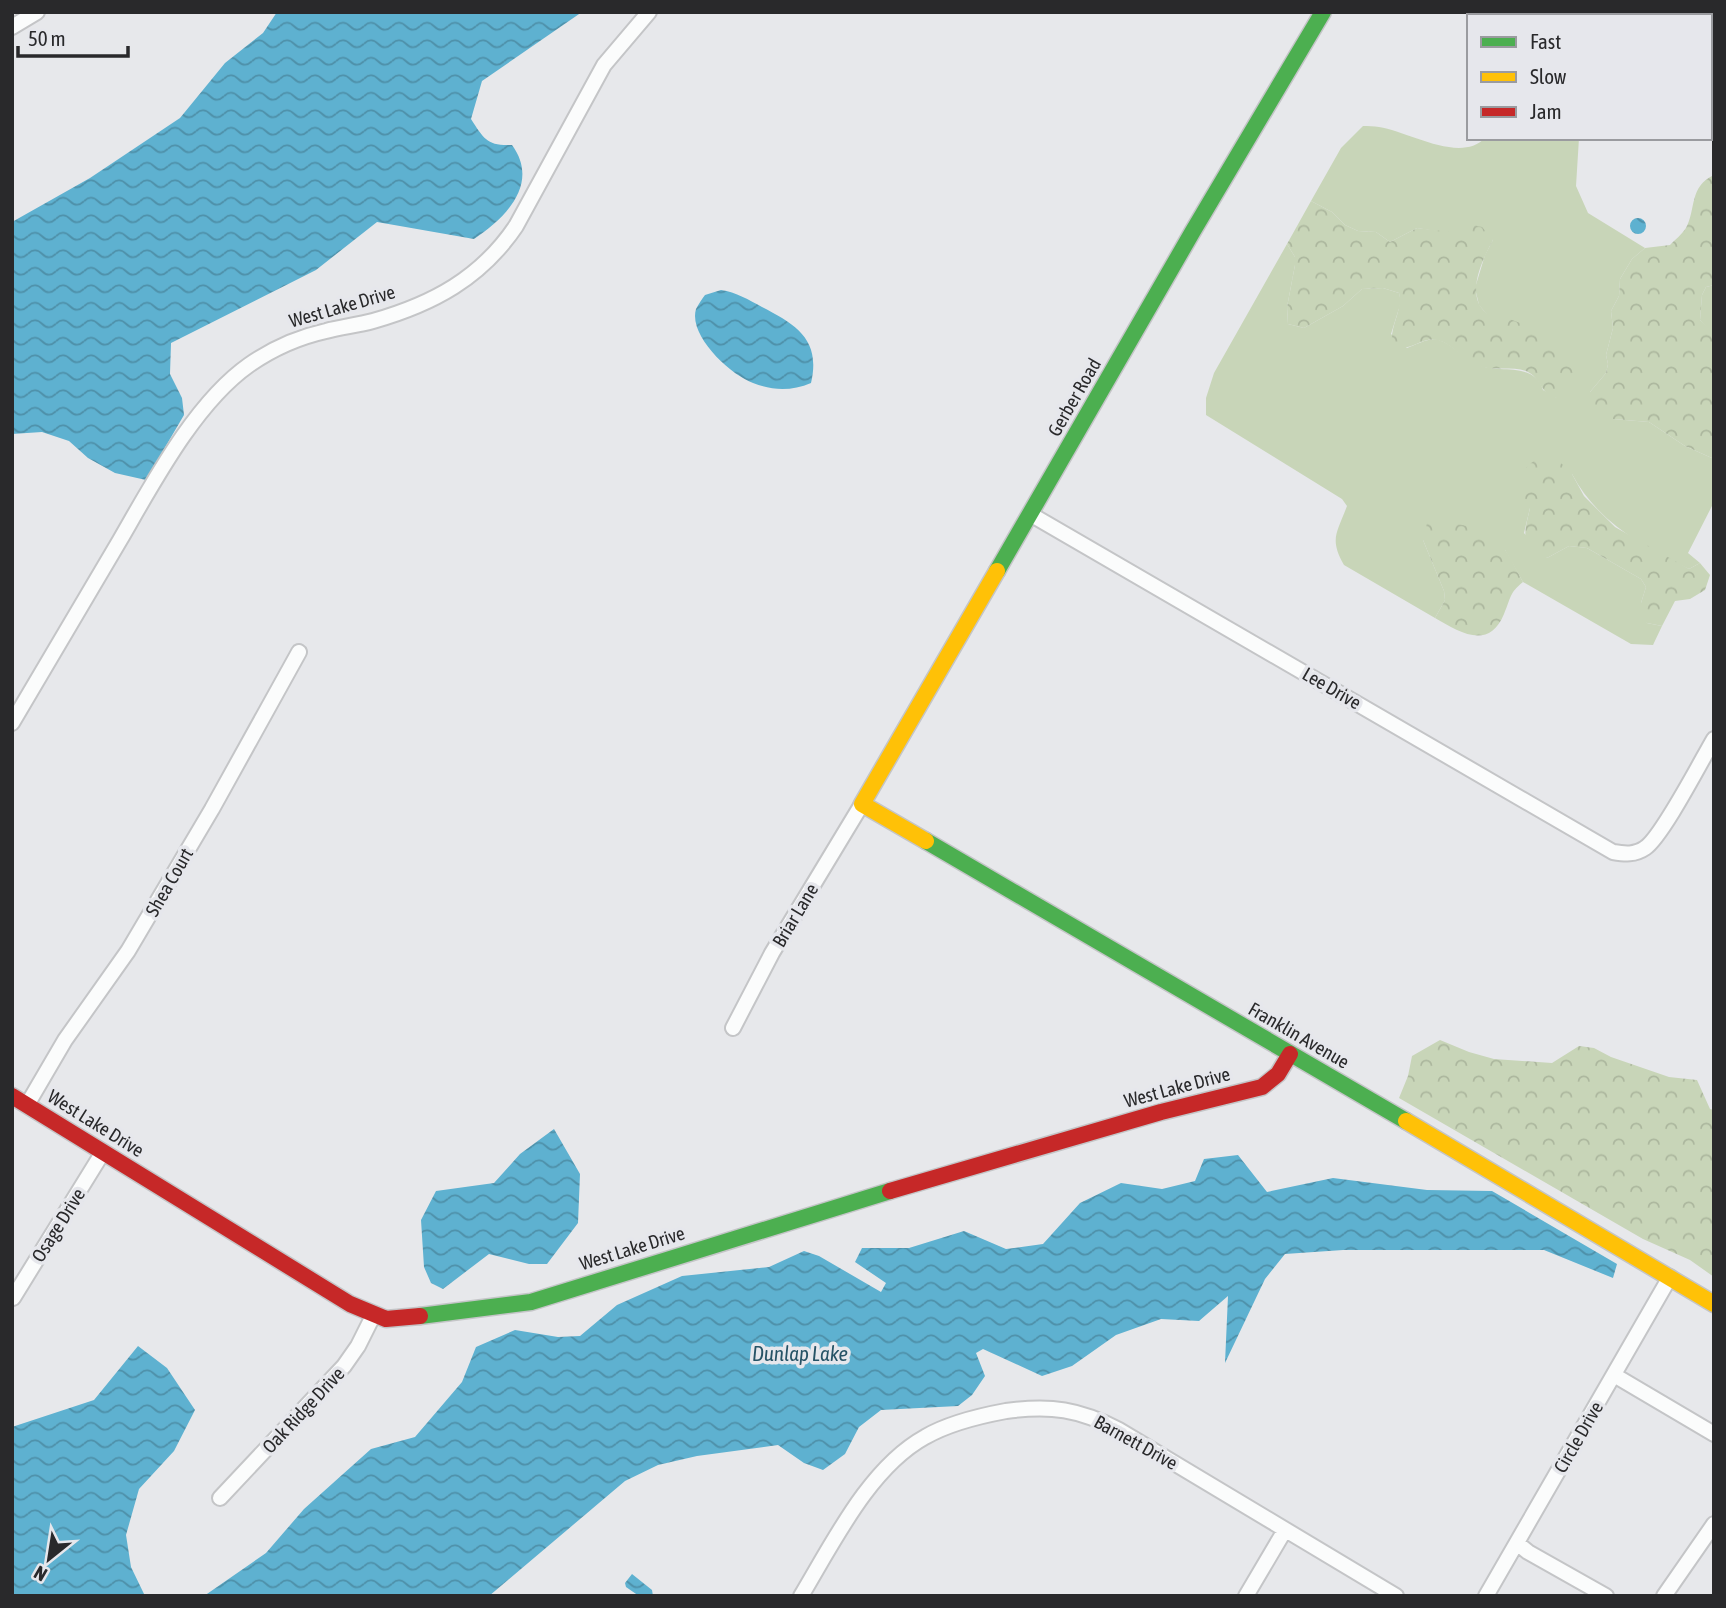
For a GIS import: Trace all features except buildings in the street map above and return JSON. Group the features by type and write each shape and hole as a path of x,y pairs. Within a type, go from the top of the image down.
{"street":[{"path":"12,27 37,12"},
{"name":"West Lake Drive","path":"12,723 158,475 222,387 248,365 275,349 326,331 407,310 463,282 484,266 516,226 604,65 649,12"},
{"name":"Gerber Road","path":"862,804 1193,231 1323,12"},
{"name":"Lee Drive","path":"1030,514 1613,852 1636,853 1653,841 1714,739"},
{"name":"Shea Court","path":"27,1105 65,1040 128,951 212,809 299,652"},
{"name":"Briar Lane","path":"733,1028 772,953 862,804"},
{"name":"Franklin Avenue","path":"862,804 1714,1304"},
{"name":"West Lake Drive","path":"12,1096 350,1304 386,1319 531,1301 952,1172 1161,1112 1262,1087 1278,1074 1290,1054"},
{"name":"Osage Drive","path":"13,1298 103,1152"},
{"name":"Circle Drive","path":"1486,1596 1670,1277"},
{"name":"Oak Ridge Drive","path":"220,1498 344,1366 358,1346 373,1314"},
{"path":"1614,1375 1714,1434"},
{"name":"Barnett Drive","path":"801,1596 867,1490 904,1451 925,1436 958,1423 993,1413 1030,1408 1077,1411 1097,1419 1396,1596"},
{"path":"1664,1596 1714,1524"},
{"path":"1246,1596 1285,1530"},
{"path":"1517,1543 1528,1552 1606,1596"}],"green space":[{"path":"1363,126 1379,127 1434,144 1462,148 1482,140 1579,140 1576,186 1588,213 1645,248 1632,259 1620,279 1619,296 1611,311 1613,328 1606,355 1606,373 1590,392 1613,419 1649,422 1685,446 1714,459 1714,502 1688,553 1700,563 1689,569 1622,531 1594,506 1572,474 1530,508 1524,533 1547,558 1569,546 1587,548 1641,579 1646,587 1641,603 1647,623 1662,626 1653,645 1631,644 1523,582 1505,550 1423,540 1444,591 1445,600 1435,618 1344,565 1336,542 1347,506 1342,499 1206,415 1206,398 1214,373 1287,244 1295,257 1287,307 1288,324 1304,328 1343,306 1362,289 1383,288 1399,293 1401,302 1391,334 1407,348 1427,340 1439,340 1476,364 1523,371 1532,375 1543,390 1557,398 1479,305 1475,288 1485,255 1493,240 1417,228 1390,242 1376,232 1358,231 1345,225 1332,212 1311,201 1341,148"},
{"path":"1714,175 1714,285 1706,287 1702,295 1700,320 1714,333 1714,459 1685,446 1649,422 1613,419 1596,414 1590,409 1587,400 1590,392 1606,373 1606,355 1613,328 1611,311 1619,296 1620,279 1632,259 1645,248 1670,245 1683,232 1700,185"},
{"path":"1311,201 1332,212 1345,225 1358,231 1376,232 1390,242 1417,228 1450,232 1465,223 1482,227 1493,240 1477,279 1479,304 1490,316 1524,324 1537,331 1568,355 1575,366 1571,389 1557,398 1551,396 1526,371 1478,366 1448,344 1437,340 1409,347 1392,343 1400,299 1399,293 1383,288 1362,289 1343,306 1304,328 1288,324 1287,307 1295,257 1287,244"},
{"path":"1714,285 1712,333 1700,320 1702,295 1706,287"},
{"path":"1539,458 1556,458 1572,474 1584,496 1615,527 1689,569 1700,563 1710,575 1705,590 1690,599 1675,601 1662,626 1647,623 1641,617 1641,603 1646,587 1641,579 1587,548 1569,546 1547,558 1538,553 1526,538 1530,508 1519,494 1523,473"},
{"path":"1435,521 1466,526 1489,535 1504,548 1523,582 1513,593 1498,625 1490,632 1482,635 1463,633 1435,618 1445,600 1444,591 1423,540 1427,523"},
{"path":"1440,1040 1494,1059 1552,1063 1579,1046 1594,1048 1611,1057 1669,1077 1697,1080 1710,1109 1714,1110 1714,1277 1690,1260 1643,1239 1399,1098 1412,1056"}],"water":[{"path":"277,12 582,12 482,81 471,119 487,140 512,145 520,159 522,173 516,198 497,221 474,239 377,222 316,270 171,343 170,374 182,398 184,415 146,480 115,473 88,458 69,441 42,432 12,434 12,222 90,178 180,118 225,63 263,33"},
{"path":"1635,218 1641,218 1646,226 1644,232 1635,234 1630,229 1630,223"},
{"path":"721,290 742,297 796,328 809,345 812,356 811,383 782,389 760,386 734,372 713,353 698,331 696,309 705,295"},
{"path":"554,1129 580,1174 578,1223 547,1264 529,1264 489,1254 443,1289 431,1283 424,1267 421,1220 436,1191 494,1183 520,1154"},
{"name":"Dunlap Lake","path":"1238,1155 1267,1192 1333,1178 1427,1190 1492,1191 1617,1264 1613,1278 1544,1250 1343,1250 1285,1254 1265,1279 1225,1363 1228,1296 1199,1321 1161,1319 1116,1335 1072,1366 1042,1376 983,1349 976,1353 985,1376 972,1395 958,1406 881,1410 859,1427 845,1454 823,1470 804,1463 778,1445 697,1456 658,1465 625,1481 489,1596 204,1596 266,1553 304,1509 371,1449 415,1437 462,1382 476,1347 515,1330 558,1337 580,1336 617,1305 682,1276 769,1267 804,1251 819,1256 881,1292 886,1283 855,1262 862,1248 909,1248 964,1231 1006,1249 1043,1244 1080,1203 1121,1183 1162,1189 1195,1181 1204,1159"},
{"path":"138,1346 167,1368 195,1410 174,1451 139,1489 126,1535 131,1567 145,1596 12,1596 12,1427 94,1400"},
{"path":"632,1574 652,1590 653,1596 639,1596 626,1587 625,1583"}],"traffic: fast":[{"path":"997,571 1323,12"},
{"path":"926,841 1406,1121"},
{"path":"420,1316 531,1302 890,1191"}],"traffic: slow":[{"path":"926,841 862,804 997,571"},
{"path":"1406,1121 1714,1304"}],"traffic: jam":[{"path":"890,1191 1161,1112 1262,1087 1278,1074 1290,1054"},
{"path":"12,1096 350,1304 386,1319 420,1316"}]}
